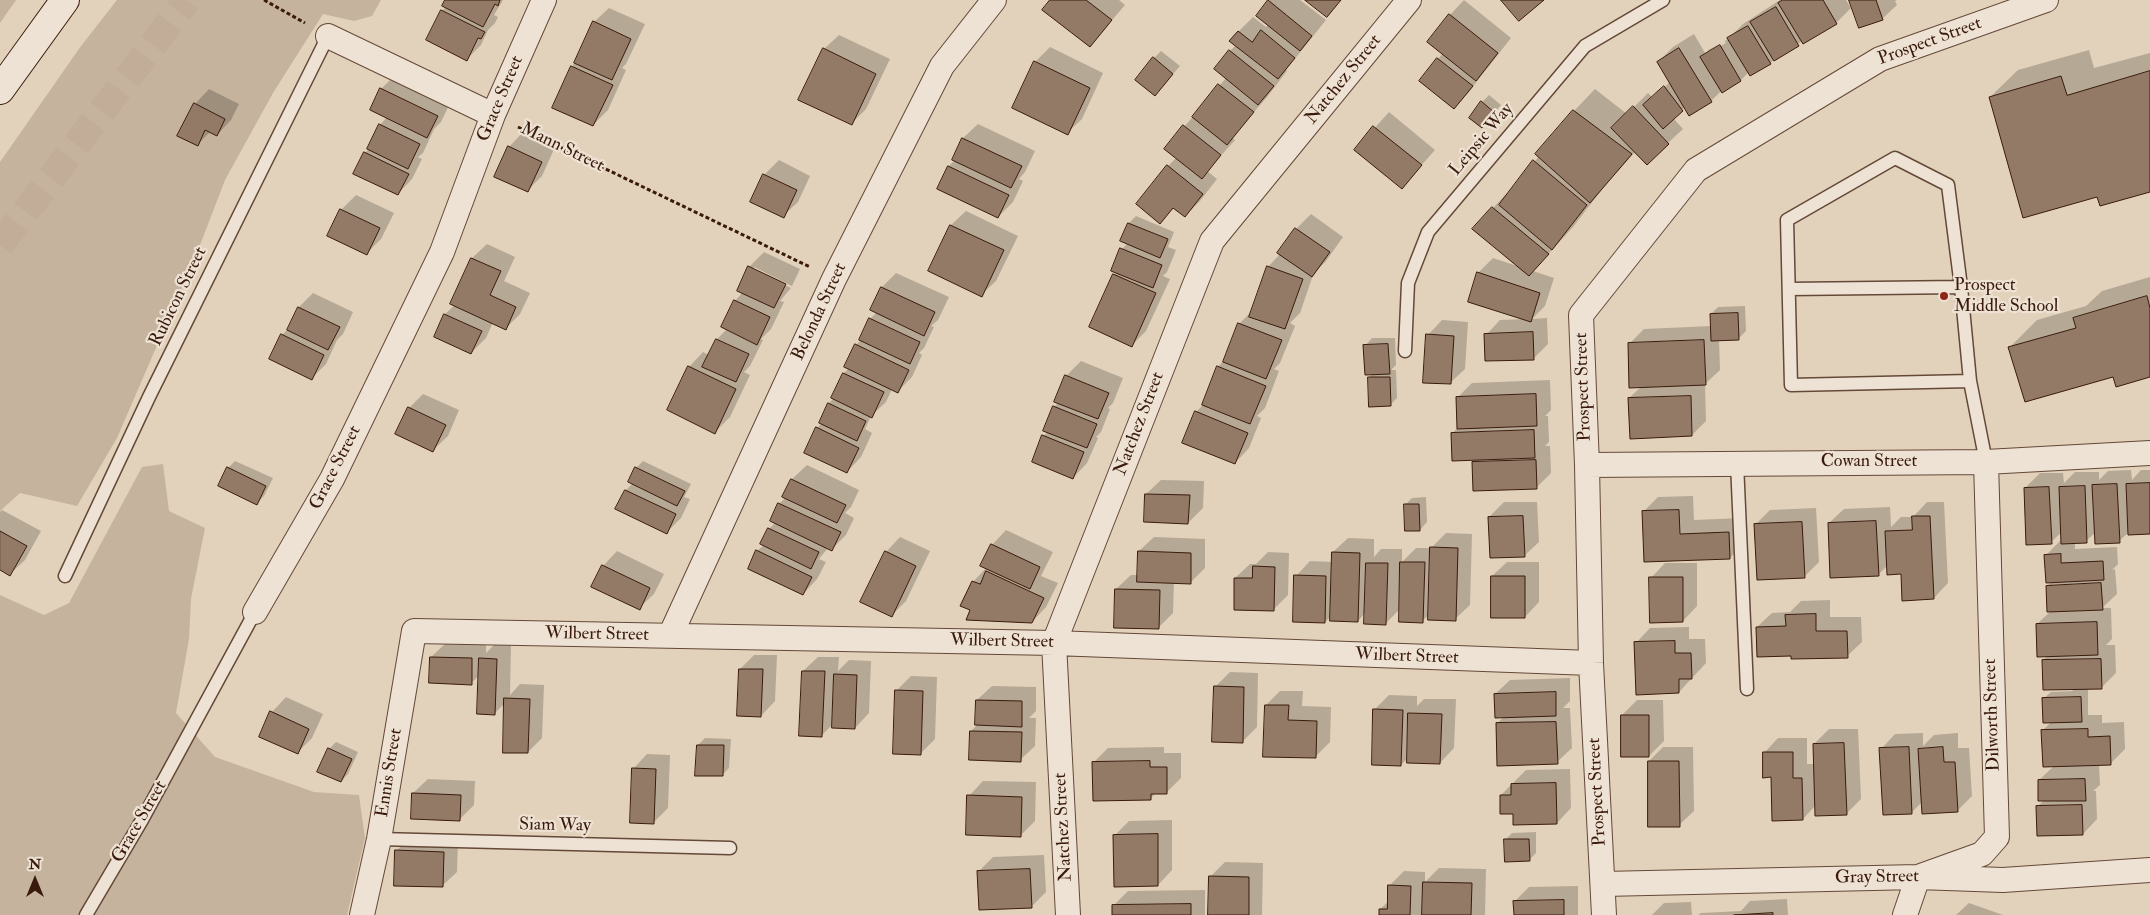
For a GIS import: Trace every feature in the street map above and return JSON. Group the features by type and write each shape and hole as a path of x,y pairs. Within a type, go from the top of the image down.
{"street":[{"path":"0,90 65,0"},
{"name":"Grace Street","path":"256,612 332,479 438,261 493,115 544,0"},
{"name":"Belonda Street","path":"670,636 834,279 942,66 994,0"},
{"name":"Natchez Street","path":"1068,915 1054,643 1212,241 1409,0"},
{"name":"Prospect Street","path":"1604,915 1591,663 1587,465 1581,315 1696,170 1880,59 2046,0"},
{"path":"328,36 493,115"},
{"name":"Cowan Street","path":"1587,465 1986,462 2150,453"},
{"name":"Dilworth Street","path":"1918,877 1982,854 1997,837 1986,462"},
{"name":"Wilbert Street","path":"414,630 1054,643 1591,663"},
{"name":"Ennis Street","path":"362,915 379,839 414,630"},
{"name":"Gray Street","path":"1603,884 1918,877 2003,880 2150,870"},
{"path":"1905,915 1918,877"}],"lane":[{"name":"Leipsic Way","path":"1406,352 1408,283 1428,232 1585,46 1662,0"},
{"name":"Rubicon Street","path":"65,576 149,397 328,36"},
{"path":"1970,381 1791,385 1787,220 1895,158 1948,185 1962,287 1970,381 1986,462"},
{"path":"1789,289 1962,287"},
{"path":"1737,464 1747,690"},
{"name":"Grace Street","path":"86,915 142,820 256,612"},
{"name":"Siam Way","path":"379,839 730,848"}],"path":[{"path":"264,0 328,36"},
{"name":"Mann Street","path":"493,115 834,279"}],"shaded area":[{"path":"0,0 16,0 0,23"},
{"path":"117,0 381,0 372,16 354,21 323,14 273,93 225,180 197,253 117,438 77,506 20,493 0,511 0,162 81,46"},
{"path":"163,464 169,511 205,528 191,599 189,639 176,713 215,757 314,792 359,795 365,838 347,915 0,915 0,595 44,615 69,603 142,467"}],"building":[{"path":"445,0 500,0 498,6 495,4 483,27 442,6"},
{"path":"1050,0 1086,0 1112,20 1090,47 1042,10"},
{"path":"1268,0 1312,36 1300,51 1256,16"},
{"path":"1305,0 1341,0 1327,17"},
{"path":"1501,0 1544,0 1519,21"},
{"path":"1783,0 1823,0 1837,24 1803,44 1778,3"},
{"path":"1849,0 1876,0 1883,20 1859,28"},
{"path":"1776,7 1799,46 1774,61 1750,22"},
{"path":"441,10 485,32 481,39 478,38 467,61 426,40"},
{"path":"1449,14 1498,53 1476,81 1427,42"},
{"path":"593,21 631,39 612,80 574,63"},
{"path":"1748,26 1771,64 1750,76 1727,38"},
{"path":"1261,30 1295,58 1278,79 1229,41 1238,31 1252,42"},
{"path":"1720,45 1741,81 1722,93 1700,57"},
{"path":"823,48 876,74 852,125 798,100"},
{"path":"1679,48 1712,102 1689,116 1657,62"},
{"path":"1229,50 1274,86 1258,105 1214,69"},
{"path":"1153,57 1173,74 1155,96 1135,80"},
{"path":"1437,58 1473,86 1454,109 1419,81"},
{"path":"1034,61 1090,88 1068,135 1012,108"},
{"path":"571,66 613,85 593,126 552,108"},
{"path":"2150,71 2150,192 2100,206 2097,197 2023,218 1989,97 2061,76 2067,95"},
{"path":"1218,84 1254,112 1227,145 1192,117"},
{"path":"1664,86 1683,111 1663,129 1643,105"},
{"path":"380,88 438,116 427,138 370,110"},
{"path":"1481,101 1495,113 1482,128 1469,118"},
{"path":"194,103 225,119 217,136 205,130 198,146 177,136"},
{"path":"1633,106 1669,144 1647,165 1611,128"},
{"path":"1573,110 1632,154 1590,203 1535,154"},
{"path":"379,124 420,144 408,169 367,149"},
{"path":"1183,125 1221,155 1202,179 1164,149"},
{"path":"1373,126 1422,165 1402,189 1354,150"},
{"path":"962,138 1022,166 1011,188 952,160"},
{"path":"508,146 542,162 528,192 494,177"},
{"path":"364,152 409,174 398,195 353,174"},
{"path":"1533,160 1587,205 1552,250 1499,205"},
{"path":"1167,165 1203,194 1185,217 1173,208 1160,224 1136,204"},
{"path":"948,166 1009,195 998,218 937,189"},
{"path":"763,174 797,190 784,218 750,202"},
{"path":"1492,207 1549,254 1529,276 1472,229"},
{"path":"340,209 380,228 367,255 327,236"},
{"path":"1128,223 1168,239 1160,258 1120,241"},
{"path":"950,225 1004,250 982,297 928,271"},
{"path":"1295,228 1330,252 1312,277 1277,253"},
{"path":"1120,248 1162,265 1153,288 1111,271"},
{"path":"471,258 501,271 490,295 516,307 506,330 450,304"},
{"path":"748,266 786,284 774,308 737,291"},
{"path":"1267,266 1303,279 1285,329 1249,317"},
{"path":"1477,272 1540,293 1531,322 1468,302"},
{"path":"1113,274 1156,293 1132,347 1089,327"},
{"path":"881,287 935,312 924,336 870,310"},
{"path":"2147,296 2150,308 2150,377 2116,387 2113,377 2025,402 2008,347 2076,328 2073,318"},
{"path":"734,300 770,317 757,345 721,327"},
{"path":"298,307 340,327 328,350 287,330"},
{"path":"1738,313 1739,340 1711,341 1710,314"},
{"path":"444,314 482,331 471,354 434,337"},
{"path":"869,318 920,342 910,364 859,340"},
{"path":"1238,323 1282,340 1266,379 1223,362"},
{"path":"1533,332 1534,360 1485,361 1484,334"},
{"path":"281,334 324,355 312,380 269,359"},
{"path":"1426,334 1454,336 1451,384 1423,383"},
{"path":"716,339 749,354 736,382 702,367"},
{"path":"1704,340 1706,385 1629,388 1628,343"},
{"path":"855,344 909,370 898,393 844,367"},
{"path":"1388,344 1390,374 1365,375 1363,345"},
{"path":"688,366 736,389 715,434 667,410"},
{"path":"1217,366 1266,386 1250,424 1202,405"},
{"path":"843,373 884,392 872,418 831,398"},
{"path":"1065,375 1109,393 1098,419 1054,402"},
{"path":"1368,377 1390,377 1391,406 1369,407"},
{"path":"1536,394 1537,426 1457,429 1456,397"},
{"path":"1691,396 1692,436 1630,439 1628,398"},
{"path":"828,403 866,421 857,441 819,423"},
{"path":"1053,406 1097,424 1087,448 1043,431"},
{"path":"408,407 446,425 433,452 395,434"},
{"path":"1195,411 1248,433 1235,464 1182,443"},
{"path":"816,427 859,448 847,473 804,453"},
{"path":"1534,430 1535,458 1452,461 1451,433"},
{"path":"1042,435 1084,452 1073,479 1032,462"},
{"path":"1536,460 1537,489 1473,491 1472,462"},
{"path":"227,467 266,486 257,505 218,486"},
{"path":"635,467 685,491 677,506 628,482"},
{"path":"791,479 846,505 837,523 782,497"},
{"path":"2150,483 2150,534 2128,535 2126,484"},
{"path":"2117,484 2120,543 2095,544 2092,485"},
{"path":"2085,486 2087,543 2061,544 2059,487"},
{"path":"2049,487 2052,544 2026,545 2024,488"},
{"path":"625,490 676,514 667,534 615,509"},
{"path":"1145,494 1190,495 1188,524 1144,522"},
{"path":"778,503 841,532 832,551 770,521"},
{"path":"1404,504 1419,504 1420,531 1405,531"},
{"path":"1679,510 1680,534 1729,532 1730,559 1644,562 1642,511"},
{"path":"1523,516 1525,557 1490,558 1488,517"},
{"path":"1912,516 1930,516 1934,599 1902,601 1901,574 1887,575 1885,531 1912,530"},
{"path":"1876,521 1879,576 1830,578 1828,523"},
{"path":"1802,522 1805,578 1757,580 1754,524"},
{"path":"768,528 819,552 811,569 760,544"},
{"path":"0,531 27,546 10,576 0,570"},
{"path":"991,544 1040,567 1030,589 980,566"},
{"path":"1430,547 1458,548 1456,621 1428,620"},
{"path":"756,550 812,577 803,595 748,569"},
{"path":"885,551 916,566 892,617 860,602"},
{"path":"1138,551 1191,553 1191,584 1137,582"},
{"path":"1332,552 1360,553 1358,622 1330,621"},
{"path":"2061,554 2061,563 2103,561 2104,580 2046,583 2044,555"},
{"path":"1400,562 1425,562 1423,623 1399,622"},
{"path":"1366,563 1388,563 1386,625 1364,624"},
{"path":"602,565 650,588 640,610 591,587"},
{"path":"1253,566 1275,567 1274,611 1234,610 1234,578 1252,578"},
{"path":"986,571 1044,598 1032,623 966,620 970,610 960,606 972,581 980,584"},
{"path":"1294,575 1326,576 1325,623 1293,622"},
{"path":"1491,576 1525,576 1525,618 1491,618"},
{"path":"1649,577 1683,577 1683,622 1650,623"},
{"path":"2101,583 2103,610 2047,612 2046,586"},
{"path":"1115,589 1160,590 1159,629 1114,628"},
{"path":"1816,614 1816,631 1847,631 1848,658 1791,659 1791,656 1757,657 1756,627 1786,626 1785,615"},
{"path":"2097,622 2098,655 2037,657 2036,624"},
{"path":"1675,641 1675,653 1691,653 1692,679 1679,679 1679,693 1636,695 1634,642"},
{"path":"430,657 472,658 472,685 429,683"},
{"path":"479,658 497,659 495,715 477,714"},
{"path":"2101,659 2102,689 2043,690 2042,660"},
{"path":"739,669 763,669 761,717 737,716"},
{"path":"802,671 825,671 822,737 799,736"},
{"path":"834,674 857,675 855,729 832,728"},
{"path":"1214,686 1244,687 1243,743 1212,742"},
{"path":"895,690 923,691 921,755 893,754"},
{"path":"1556,692 1556,716 1495,718 1494,694"},
{"path":"2081,697 2082,722 2043,723 2042,698"},
{"path":"504,698 530,699 528,753 503,753"},
{"path":"976,700 1022,701 1022,727 975,725"},
{"path":"1265,705 1289,705 1288,720 1317,721 1316,758 1263,757"},
{"path":"1373,709 1403,710 1401,766 1372,765"},
{"path":"270,711 309,729 298,754 259,737"},
{"path":"1408,713 1442,714 1440,764 1407,763"},
{"path":"1621,715 1649,715 1649,757 1621,757"},
{"path":"1556,722 1558,764 1497,766 1496,723"},
{"path":"2088,729 2088,737 2110,736 2111,765 2043,767 2041,730"},
{"path":"970,731 1022,732 1021,762 969,760"},
{"path":"1844,743 1847,815 1815,816 1813,744"},
{"path":"697,745 724,745 723,776 695,776"},
{"path":"1909,747 1912,814 1883,815 1879,748"},
{"path":"1943,747 1944,762 1955,762 1958,812 1922,814 1918,749"},
{"path":"328,748 352,759 341,782 317,772"},
{"path":"1763,752 1793,752 1793,778 1802,778 1803,820 1772,821 1771,777 1763,778"},
{"path":"1150,761 1150,767 1167,767 1167,794 1151,794 1151,800 1093,801 1092,762"},
{"path":"1648,761 1679,761 1680,827 1648,827"},
{"path":"632,768 656,769 654,824 630,823"},
{"path":"2085,779 2086,801 2038,801 2038,780"},
{"path":"1556,783 1557,824 1513,825 1513,814 1500,814 1500,795 1511,795 1511,784"},
{"path":"412,793 461,795 460,821 411,819"},
{"path":"967,795 1022,797 1021,837 966,835"},
{"path":"2082,805 2083,835 2037,836 2036,806"},
{"path":"1158,834 1158,886 1114,887 1113,835"},
{"path":"1504,839 1529,839 1530,861 1505,862"},
{"path":"395,850 444,852 443,887 394,886"},
{"path":"1030,869 1032,908 979,910 977,871"},
{"path":"1209,876 1249,877 1249,915 1208,915"},
{"path":"1423,882 1472,883 1471,915 1422,915"},
{"path":"1388,885 1411,886 1410,915 1379,915 1379,909 1387,909"},
{"path":"1564,900 1564,915 1514,915 1513,901"},
{"path":"1191,904 1191,915 1112,915 1112,905"},
{"path":"1773,913 1773,915 1734,915"}],"tunnel":[{"path":"0,245 187,0"}],"place":[{"name":"Prospect Middle School","path":"1944,296"}]}
